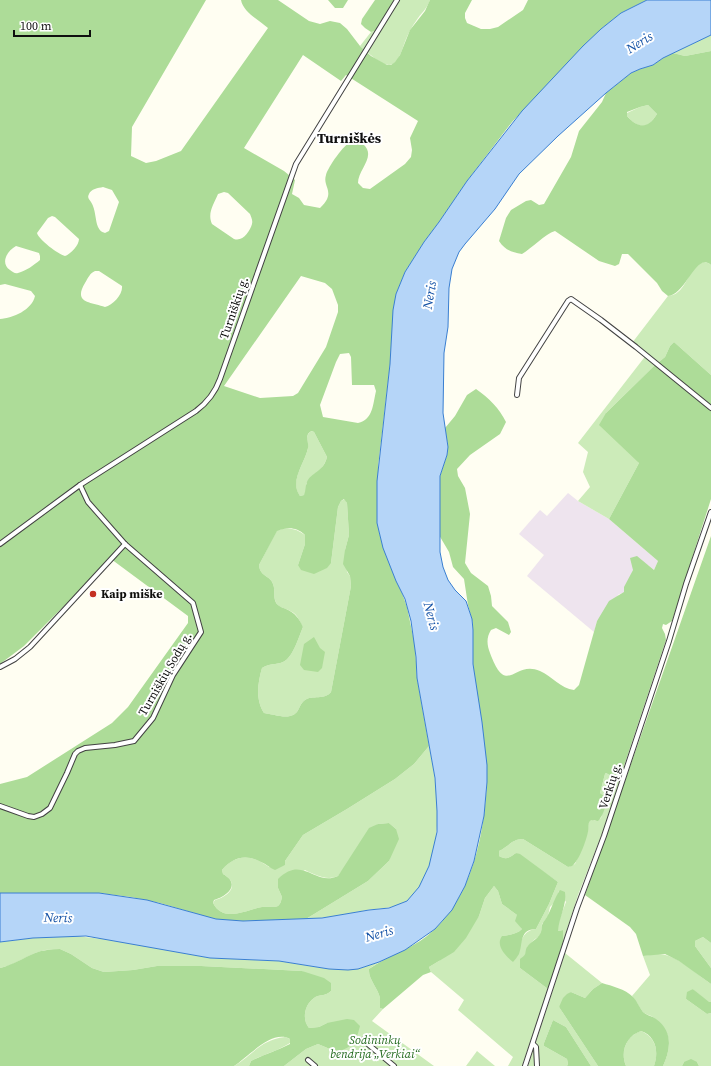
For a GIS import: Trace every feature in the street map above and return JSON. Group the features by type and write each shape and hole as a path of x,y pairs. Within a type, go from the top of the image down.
{"street":[{"name":"Turniškių g.","path":"0,544 80,485 196,411 212,396 220,379 296,164 397,0"},
{"path":"517,395 519,378 568,301 571,299 630,342 711,407"},
{"name":"Turniškių Sodų g.","path":"0,806 28,816 34,817 42,814 50,808 75,754 78,751 85,748 115,745 134,741 153,718 173,675 200,632 194,603 125,544 88,502 80,485"},
{"name":"Verkių g.","path":"525,1066 577,908 604,836 711,512"},
{"path":"0,667 15,659 30,647 125,544"},
{"path":"363,1040 394,1066"},
{"path":"533,1044 536,1046 537,1066"},
{"path":"308,1060 314,1066"}],"shaded area":[{"path":"568,493 578,501 609,519 658,561 654,570 648,565 633,570 624,593 619,594 597,621 594,632 527,576 544,555 519,534 540,510 547,516"}],"green space":[{"path":"0,0 206,0 132,127 131,156 146,163 156,161 181,151 268,28 248,12 241,0 278,0 309,21 320,24 330,21 340,23 371,56 387,65 391,65 400,55 410,30 425,11 430,0 472,0 465,13 467,23 481,29 490,29 498,27 523,10 528,0 647,0 621,13 601,29 512,122 467,181 424,242 405,272 396,294 390,364 378,467 379,532 391,568 407,607 415,646 417,678 429,746 414,764 395,779 303,835 285,861 285,865 275,870 250,858 240,858 231,862 222,870 223,874 231,882 232,886 228,893 214,900 213,903 217,909 229,914 235,914 262,907 276,907 280,904 282,897 278,888 278,879 287,872 302,870 322,878 338,876 369,828 378,824 389,823 396,829 399,839 389,861 368,881 306,919 243,921 222,920 160,903 131,897 99,893 0,893 0,784 27,777 112,723 128,707 188,623 188,616 111,559 24,646 0,664 0,319 11,317 26,309 33,301 35,296 31,291 5,284 0,285","holes":["303,55 341,81 346,75 418,121 410,138 412,150 411,157 405,164 370,189 363,188 358,183 368,158 367,149 358,141 352,141 345,146 327,171 325,179 328,190 328,198 320,208 304,205 299,198 292,194 295,180 284,171 244,148","103,187 112,190 119,202 109,231 105,233 98,227 94,208 88,197 91,191","224,192 228,193 250,214 252,224 248,233 237,240 212,224 210,216 218,194","52,216 79,239 78,244 74,249 65,256 58,253 38,236 37,233 48,218","16,246 39,253 40,260 33,266 21,272 14,273 5,264 8,254","99,271 122,286 119,296 108,306 105,307 85,301 82,298 82,290 92,273","301,276 325,283 332,289 338,305 338,312 326,347 298,393 293,396 260,398 224,386","349,353 351,357 352,385 374,385 376,391 372,411 367,419 358,423 323,417 320,405 340,354","310,432 314,432 327,457 323,466 309,479 306,484 304,495 300,496 296,484 308,448 307,436","344,499 347,503 349,535 343,564 350,576 351,586 331,692 322,697 305,700 296,713 290,716 264,713 258,696 259,679 262,668 267,665 280,663 287,660 293,652 303,627 294,614 276,603 272,581 261,572 259,565 277,531 288,528 298,530 305,535 305,544 298,565 301,570 314,574 327,568 331,563 338,507"]},
{"path":"328,0 348,0 343,8 335,8"},
{"path":"375,0 394,0 375,31 371,32 361,24 362,19"},
{"path":"394,0 430,0 410,31 401,54 396,62 389,65 378,60 360,46 371,32 375,31"},
{"path":"711,35 711,51 685,56 673,53"},
{"path":"711,51 711,265 706,262 700,264 680,289 674,294 668,296 628,254 622,254 619,264 615,266 599,261 555,231 547,235 522,254 506,249 499,241 506,218 511,210 526,201 531,200 539,205 544,204 571,157 579,131 602,102 606,93 631,73 653,65 673,53 685,56","holes":["648,105 657,114 650,123 642,126 635,123 627,116 627,112"]},
{"path":"648,105 657,114 650,123 643,126 639,125 627,116 627,113"},
{"path":"704,262 711,265 711,375 674,342 670,346 665,357 606,413 639,463 609,519 578,501 590,487 583,472 588,452 578,443 647,354 632,343 668,296 674,295 678,292 694,268 698,264"},
{"path":"674,342 711,375 711,499 672,621 666,625 663,624 662,628 666,640 625,763 617,775 613,777 606,773 605,774 600,793 605,797 605,807 603,813 598,821 591,820 589,822 584,845 580,855 572,866 568,867 523,839 513,842 499,851 499,856 504,858 516,853 520,854 558,882 536,929 524,934 519,954 513,962 502,950 500,940 502,936 511,935 522,929 515,921 517,915 502,904 498,891 494,886 485,898 479,916 466,938 454,952 429,967 431,972 423,975 383,1009 380,1008 380,998 370,976 369,969 420,941 442,921 455,904 465,886 473,866 483,824 487,782 473,664 473,624 464,579 453,567 449,552 439,535 440,476 448,447 445,428 455,416 467,395 476,389 493,404 506,422 500,434 470,455 457,469 458,476 465,488 470,514 465,563 471,573 488,586 492,606 508,622 511,632 509,635 496,628 491,630 489,633 488,647 496,666 501,674 506,676 524,670 531,669 540,671 561,685 574,690 579,685 597,621 609,601 624,592 624,587 633,570 630,558 637,556 654,570 658,561 609,519 639,463 599,425 606,413 665,357 670,346"},
{"path":"312,431 314,432 327,457 321,468 306,484 306,492 304,495 300,496 296,484 297,478 308,448 307,436"},
{"path":"345,499 347,503 349,535 345,550 347,572 350,576 351,586 331,692 322,697 305,700 296,713 290,716 264,713 258,696 259,679 262,668 267,665 280,663 287,660 293,652 303,627 295,614 276,603 272,581 261,572 259,565 277,530 288,528 305,535 305,544 298,565 331,563 338,507 341,501"},
{"path":"711,536 711,943 703,937 695,941 695,946 711,968 711,984 679,961 665,954 643,956 636,934 630,927 585,895"},
{"path":"314,637 320,648 325,652 322,668 318,672 304,670 300,665 304,644"},
{"path":"429,746 437,796 437,830 430,862 424,878 407,901 390,907 329,917 306,919 368,881 389,861 396,829 389,823 378,824 338,876 325,878 305,870 278,888 282,897 278,906 262,907 235,914 229,914 217,909 213,903 215,900 225,896 232,886 228,878 223,874 222,870 227,864 239,858 251,858 269,867 285,865 285,861 303,835 395,779 414,764"},
{"path":"625,763 607,821 578,895 563,942 563,930 558,931 558,923 566,902 559,891 555,902 550,907 548,916 542,924 539,937 527,947 527,952 520,968 548,989 522,1066 508,1066 513,1057 458,1010 464,1000 431,972 429,967 439,961 479,916 485,898 494,886 498,891 502,904 517,915 522,929 511,935 502,936 519,953 523,937 528,932 536,929 558,882 516,853 504,858 499,856 499,851 519,839 523,839 568,867 575,864 588,831 588,822 591,819 595,821 601,818 606,800 600,793 605,774 606,773 613,777 618,774"},
{"path":"560,890 565,892 564,906 558,931 563,930 563,942 548,989 520,968 520,959 525,955 528,945 539,936 542,926"},
{"name":"Sodininkų bendrija „Verkiai“","path":"76,936 111,940 210,958 279,961 329,969 358,969 379,962 369,969 369,973 379,994 380,1008 383,1009 372,1021 434,1066 284,1066 306,1049 318,1044 337,1052 327,1023 319,1027 309,1028 305,1021 306,1008 311,1001 316,997 327,994 331,991 302,971 201,966 157,966 133,970 104,972 92,968 71,954 60,949 45,950 35,953 11,965 0,968 0,942 33,938"},
{"path":"703,937 711,943 711,968 695,946 695,941"},
{"path":"60,949 71,954 92,968 104,972 133,970 157,966 201,966 302,971 324,978 331,983 331,991 327,994 316,997 306,1008 305,1021 309,1028 319,1027 327,1023 347,1019 354,1020 360,1026 355,1040 347,1048 337,1052 318,1044 306,1049 284,1066 249,1066 251,1061 290,1044 290,1039 283,1037 276,1038 260,1045 234,1066 0,1066 0,968 38,952"},
{"path":"565,953 602,983 593,989 585,998 571,992 559,1007 598,1066 591,1066 566,1027 553,1020 544,1046 567,1059 567,1066 528,1066"},
{"path":"657,954 672,957 711,984 711,1002 709,1003 693,989 686,999 707,1014 711,1013 711,1066 699,1066 697,1062 684,1062 682,1066 663,1066 669,1046 667,1034 660,1023 653,1017 643,1012 632,996 650,975 643,956"},
{"path":"602,983 630,994 643,1012 662,1024 668,1035 669,1041 668,1053 663,1066 654,1066 656,1055 655,1045 646,1033 641,1031 631,1037 626,1045 624,1050 624,1061 626,1066 598,1066 559,1007 563,998 567,994 571,992 585,998 593,989"},
{"path":"693,989 711,1002 711,1013 707,1014 686,999 687,992"},
{"path":"553,1020 566,1027 591,1066 567,1066 567,1059 544,1046"},
{"path":"641,1031 650,1037 655,1046 656,1055 654,1066 626,1066 624,1061 624,1050 626,1045 631,1037"},
{"path":"285,1037 290,1039 290,1043 285,1046 251,1061 249,1066 234,1066 263,1044"},
{"path":"477,1051 495,1066 466,1066"},
{"path":"691,1059 697,1062 699,1066 682,1066 684,1062"}],"water":[{"name":"Neris","path":"647,0 711,0 711,35 663,58 653,65 631,73 558,136 519,174 495,209 459,252 452,269 449,288 448,327 444,353 443,413 448,447 440,476 440,552 443,567 448,580 466,601 472,619 473,664 482,722 487,765 487,782 484,816 474,861 465,886 452,910 435,929 405,950 379,962 358,969 348,970 329,969 279,961 210,958 86,936 33,938 0,942 0,893 99,893 147,900 216,919 243,921 322,918 389,908 407,901 419,887 429,866 437,832 435,778 417,678 416,657 411,621 405,599 383,548 377,523 377,481 390,364 393,310 396,294 405,272 424,242 467,181 522,111 601,29 621,13"}],"place":[{"name":"Kaip miške","path":"93,594"}],"district":[{"name":"Turniškės","path":"349,138"}]}
